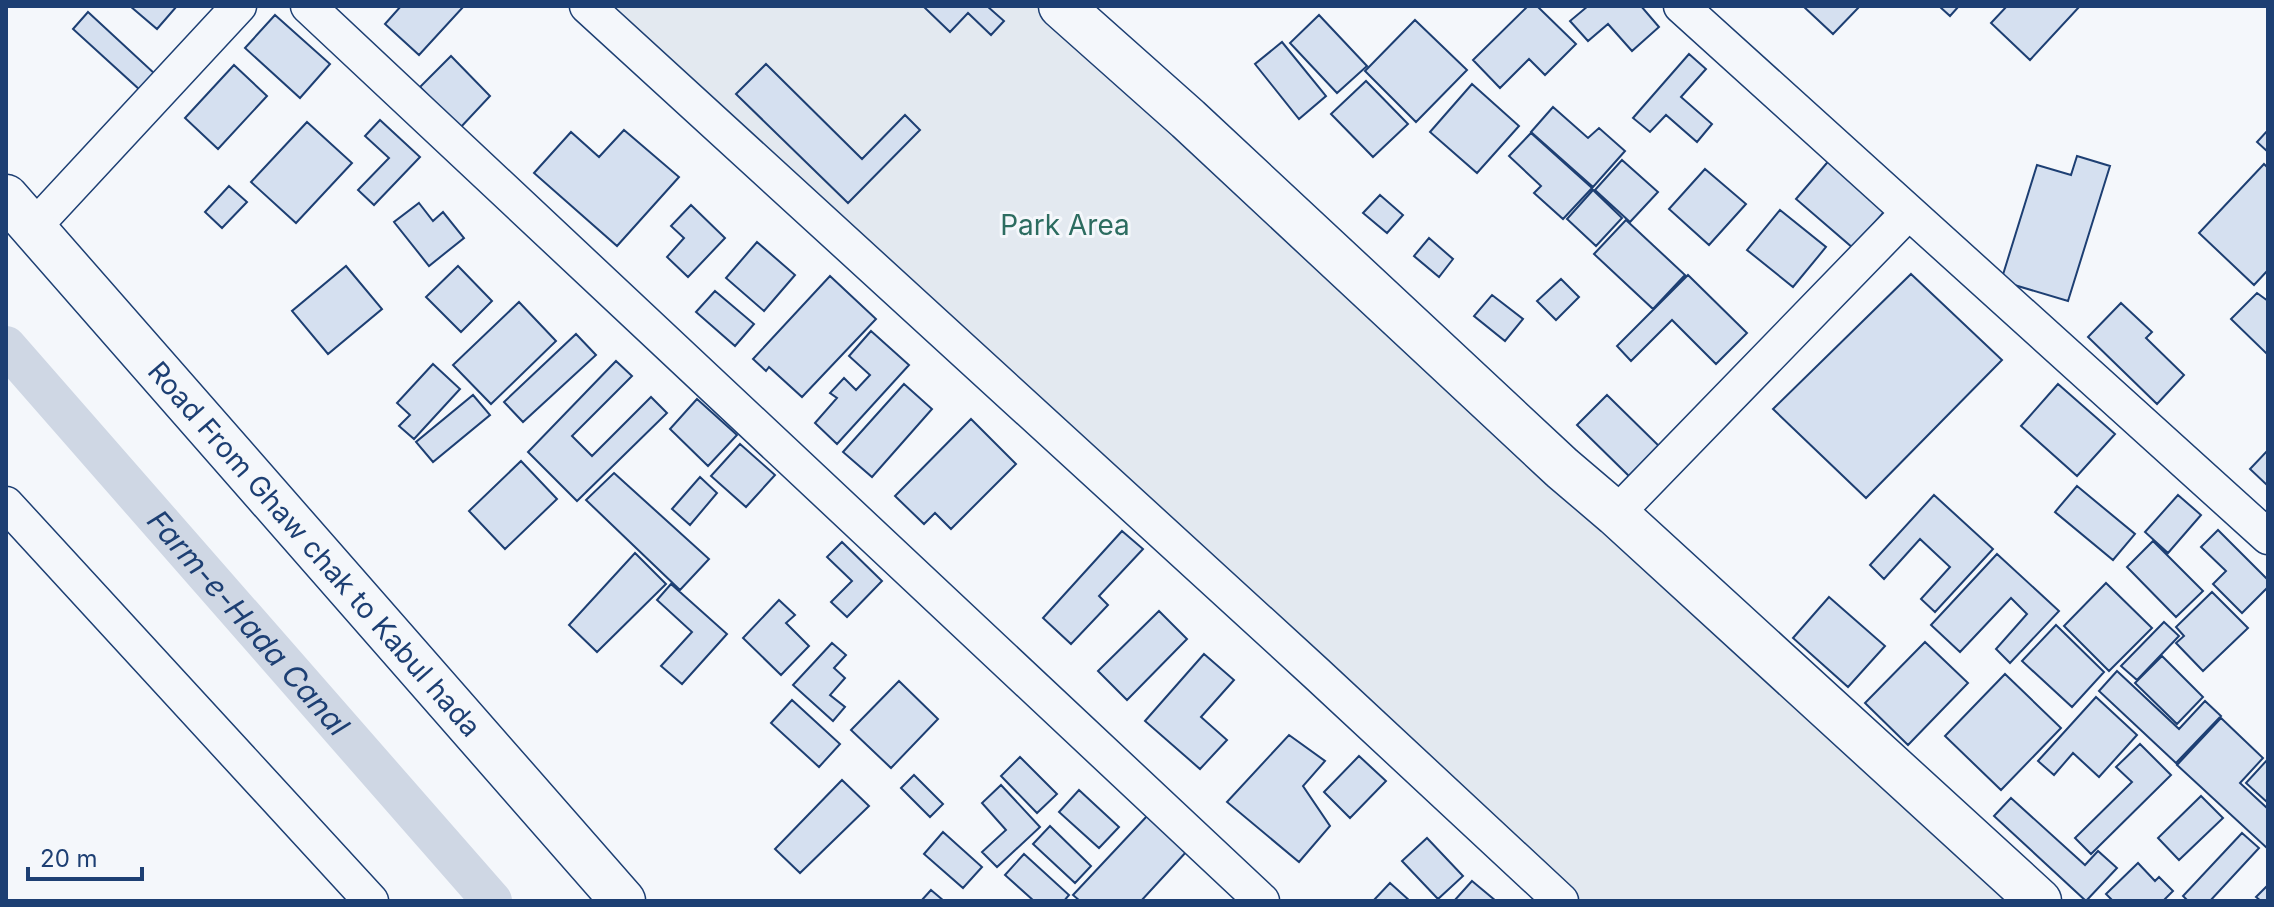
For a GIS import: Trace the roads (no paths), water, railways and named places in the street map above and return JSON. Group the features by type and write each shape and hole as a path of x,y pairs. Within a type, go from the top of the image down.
{"street":[{"path":"20,212 239,6"},
{"path":"308,6 1262,901"},
{"path":"587,6 1561,901"},
{"path":"1061,6 1188,119 1562,468 2039,901"},
{"path":"1681,6 2268,537"},
{"name":"Road From Ghaw chak to Kabul hada","path":"20,212 623,901"},
{"path":"1616,514 1908,213"},
{"path":"6,504 371,901"}],"waterway":[{"name":"Farm-e-Hada Canal","path":"6,346 492,901"}],"park label":[{"name":"Park Area","path":"1065,225"}]}
